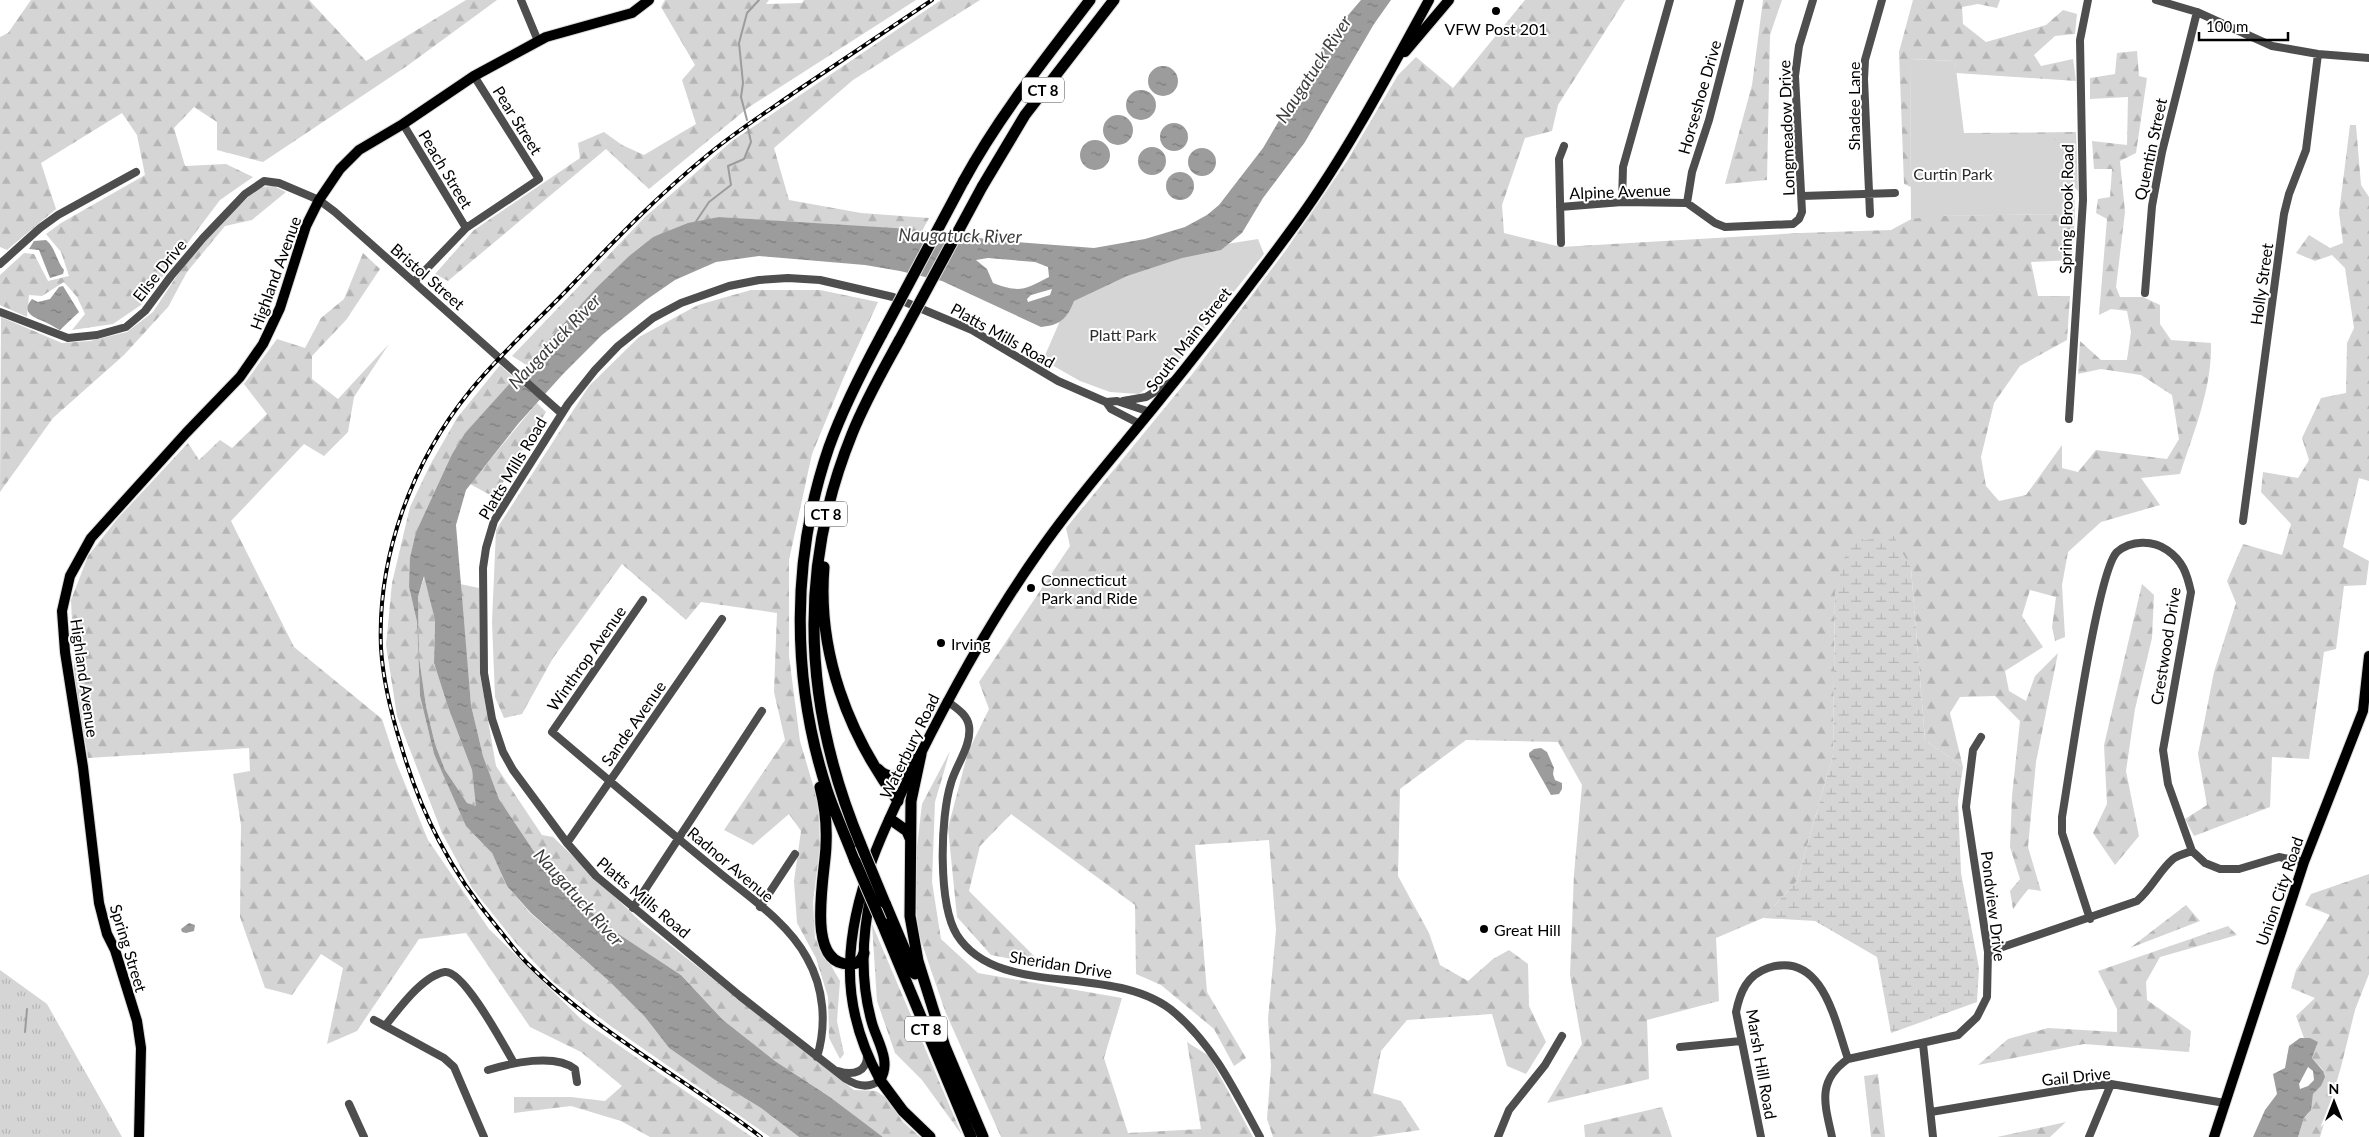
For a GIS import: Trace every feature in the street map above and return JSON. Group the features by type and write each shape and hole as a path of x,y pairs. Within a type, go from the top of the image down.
{"highway":[{"name":"CT 8","path":"971,1137 855,861 827,789 807,706 802,661 800,611 805,553 812,509 823,468 837,426 854,386 963,182 1010,105 1090,0"},
{"name":"CT 8","path":"983,1137 845,806 827,745 816,682 813,640 814,597 818,555 832,492 845,452 861,413 900,339 982,187 1029,109 1114,0"},
{"path":"845,452 826,543 823,581 824,609 830,655 837,684 854,726 870,758 898,801"},
{"path":"807,706 810,744 824,802 826,833 820,921 821,936 831,955 840,962 850,964 860,962 864,953"},
{"path":"870,758 880,771 893,777 908,770 921,754"},
{"path":"921,754 912,792 909,904 913,939 945,1047"},
{"path":"890,819 907,831 910,840"},
{"path":"880,1080 903,1110 930,1137"}],"main road":[{"name":"Highland Avenue","path":"83,767 65,652 62,611 70,576 91,538 186,433 240,377 266,340 280,308 306,226 319,200 340,169 359,150 403,124 474,76 538,41 583,25 632,13 649,0"},
{"name":"South Main Street","path":"955,685 993,620 1037,555 1176,380 1300,218 1336,163 1429,0"},
{"path":"1394,63 1449,0"},
{"name":"Union City Road","path":"2214,1137 2304,862 2363,711 2369,656"},
{"name":"Waterbury Road","path":"880,1080 867,1054 854,1011 850,964 853,932 860,901 875,855 898,801 955,685"},
{"name":"Spring Street","path":"83,767 100,903 107,934 137,1021 141,1048 139,1137"},
{"name":"Waterbury Road","path":"880,1080 886,1064 868,1008 864,953 871,891 890,819"}],"street":[{"path":"521,0 538,41"},
{"path":"1622,202 1623,168 1670,0"},
{"name":"Horseshoe Drive","path":"1687,203 1692,172 1709,120 1740,0"},
{"name":"Longmeadow Drive","path":"1793,224 1802,212 1795,76 1799,46 1813,0"},
{"name":"Shadee Lane","path":"1870,214 1865,60 1882,0"},
{"name":"Spring Brook Road","path":"2069,419 2083,200 2080,40 2088,0"},
{"path":"2156,0 2197,12 2272,46 2318,54 2369,58"},
{"name":"Quentin Street","path":"2145,293 2153,197 2175,97 2197,12"},
{"name":"Holly Street","path":"2243,521 2284,214 2289,194 2306,150 2318,54"},
{"name":"Pear Street","path":"466,228 539,180 474,76"},
{"name":"Peach Street","path":"403,124 466,228"},
{"path":"1561,243 1559,159 1564,146"},
{"path":"0,264 40,228 58,215 136,172"},
{"name":"Bristol Street","path":"264,181 279,183 319,200 561,413"},
{"name":"Elise Drive","path":"0,312 68,338 98,335 126,327 145,311 203,238 245,194 264,181"},
{"path":"1802,196 1895,193"},
{"name":"Alpine Avenue","path":"1560,207 1622,202 1687,203 1715,224 1725,227 1793,224"},
{"path":"414,282 466,228"},
{"name":"Platts Mills Road","path":"880,1080 872,1085 857,1085 834,1070 633,908 596,876 567,843 519,780 503,752 488,706 484,661 484,568 491,529 498,513 561,413 585,381 606,358 653,318 681,303 729,286 759,280 788,278 820,280 858,288 928,310 972,330 1058,381 1106,402 1146,397 1176,380"},
{"name":"Platts Mills Road","path":"1117,401 1150,412"},
{"name":"Platts Mills Road","path":"1106,402 1111,409 1140,424"},
{"name":"Crestwood Drive","path":"2090,919 2062,833 2062,817 2089,654 2104,581 2109,566 2117,552 2132,544 2150,542 2166,549 2179,560 2187,574 2191,592 2163,750 2168,784 2192,851"},
{"name":"Winthrop Avenue","path":"552,732 643,600"},
{"name":"Sande Avenue","path":"567,843 722,619"},
{"name":"Sheridan Drive","path":"947,701 965,715 969,726 968,738 950,784 945,814 945,894 950,919 958,936 979,957 998,968 1022,974 1121,987 1153,1000 1175,1012 1215,1056 1260,1137"},
{"path":"633,908 762,711"},
{"name":"Radnor Avenue","path":"552,732 760,907 795,940 811,965 818,986 823,1012 822,1038 818,1057"},
{"name":"Pondview Drive","path":"1848,1059 1958,1035 1977,1017 1987,997 1988,952 1966,807 1973,750 1981,737"},
{"path":"1988,952 2090,919 2137,901 2149,891 2162,870 2174,857 2192,851 2205,863 2220,869 2239,869 2279,857 2304,862"},
{"path":"760,907 795,854"},
{"name":"Marsh Hill Road","path":"1761,1137 1736,1012 1740,995 1749,980 1763,970 1778,965 1796,967 1811,974 1820,986 1828,1003 1848,1059"},
{"path":"385,1026 422,985 438,974 447,972 456,975 478,1003 514,1062"},
{"path":"374,1020 444,1058 454,1068 484,1137"},
{"path":"1498,1137 1509,1110 1545,1065 1562,1036"},
{"path":"1680,1047 1741,1041"},
{"path":"1923,1044 1934,1137"},
{"path":"834,1070 845,1073 857,1072 865,1066 867,1054"},
{"path":"1832,1137 1824,1100 1828,1080 1835,1068 1848,1059"},
{"path":"488,1070 514,1062 563,1062 574,1069 577,1082"},
{"path":"2089,1137 2111,1084"},
{"name":"Gail Drive","path":"1931,1112 2079,1087 2111,1084 2225,1103"},
{"path":"349,1104 364,1137"}],"green space":[{"path":"31,0 309,0 366,61 466,0 497,0 407,66 263,162 217,150 217,122 194,107 174,128 185,166 226,164 253,177 220,200 141,305 113,324 72,330 85,314 77,297 64,282 42,296 29,295 27,317 0,305 0,275 24,253 34,254 48,281 69,276 61,252 46,234 61,223 145,175 137,135 122,113 41,163 56,209 7,250 0,247 0,37 8,33"},
{"path":"665,0 769,0 766,4 802,3 804,0 916,0 749,107 649,189 606,149 448,281 435,274 474,230 580,158 578,143 604,132 622,145 644,155 696,124 682,80 695,65 661,7"},
{"path":"941,0 980,0 853,80 774,148 789,200 861,213 929,218 922,231 719,217 653,237 629,256 596,288 528,366 512,356 645,217 732,141"},
{"path":"1525,0 1625,0 1558,105 1552,131 1525,138 1502,205 1504,233 1561,247 1800,233 1891,230 1917,216 2075,214 2072,260 2031,262 2038,296 2070,296 2067,340 2020,366 1994,403 1981,457 1986,486 1999,501 2026,495 2062,445 2062,468 2078,472 2096,450 2167,459 2179,439 2172,395 2141,375 2101,369 2078,374 2080,341 2101,360 2127,360 2131,332 2127,311 2111,309 2099,315 2107,219 2096,213 2098,199 2110,197 2112,169 2094,169 2092,141 2127,145 2128,97 2090,99 2090,78 2115,74 2117,53 2137,51 2139,76 2147,78 2136,153 2120,161 2125,212 2116,287 2120,297 2143,297 2160,305 2160,324 2171,340 2211,343 2209,377 2196,426 2180,474 2141,478 2160,505 2101,522 2068,552 2062,585 2065,637 2055,641 2052,627 2056,597 2030,590 2022,616 2043,647 2005,671 2009,691 2026,701 2035,676 2058,653 2036,762 2028,847 2041,891 2028,889 2013,909 2010,891 2020,879 2010,847 2012,796 2020,721 1995,696 1960,697 1950,713 1963,767 1925,740 1911,568 1835,592 1833,755 1797,881 1763,918 1716,938 1719,1001 1647,1020 1649,1079 1547,1103 1582,1044 1570,975 1574,874 1582,785 1558,742 1466,740 1400,789 1398,876 1429,933 1440,965 1468,981 1493,959 1509,950 1528,964 1529,1006 1546,1042 1526,1074 1507,1066 1492,1014 1407,1020 1381,1051 1373,1093 1401,1101 1420,1130 1371,1137 1273,1137 1267,1119 1271,1066 1268,1019 1276,930 1269,840 1195,845 1207,992 1246,1058 1234,1066 1214,1029 1161,985 1136,974 1135,905 1011,814 980,846 969,891 1043,965 991,955 957,917 948,828 968,752 989,709 979,682 1070,546 1066,528 1190,377 1286,250 1347,161 1398,75 1416,57 1453,88"},
{"path":"1763,0 1782,0 1770,35 1767,180 1725,184 1752,85"},
{"path":"1913,0 2000,0 1997,8 1978,4 1962,7 1963,24 1986,42 2046,25 2063,10 2077,14 2075,34 2055,36 2034,55 2041,66 2073,59 2076,81 1956,73 1955,61 1910,59 1911,187 1904,184 1899,52"},
{"name":"Curtin Park","path":"1910,59 1955,61 1964,133 2072,141 2075,214 1938,216 1911,219"},
{"path":"2350,125 2356,125 2361,185 2369,197 2369,481 2359,478 2343,547 2369,561 2366,585 2344,586 2336,649 2324,652 2309,759 2272,757 2270,807 2194,836 2185,819 2207,805 2198,754 2214,672 2236,603 2227,581 2243,544 2282,555 2291,524 2261,492 2263,472 2298,478 2309,460 2302,438 2321,398 2346,393 2347,343 2354,328 2345,268 2332,255 2315,261 2296,253 2309,235 2330,248 2343,243 2339,213"},
{"path":"2076,132 2078,191 2052,162 1964,133"},
{"path":"274,186 286,192 252,220 225,226 187,272 168,307 124,355 53,418 0,492 1,317 62,343 90,341 127,332 153,312 180,271 220,224 259,187"},
{"name":"Platt Park","path":"1258,239 1264,254 1173,368 1139,394 1110,392 1080,381 1043,360 1069,300 1100,280 1208,247"},
{"path":"363,253 380,269 346,320 312,356 312,379 338,399 389,344 354,397 348,432 324,456 304,444 231,521 294,647 382,719 396,762 428,840 489,929 582,1020 752,1137 650,1137 621,1121 571,1106 514,1113 514,1097 571,1097 605,1101 622,1086 581,1052 530,1027 466,933 419,939 357,1031 327,1044 343,968 321,954 292,995 265,988 240,917 241,825 233,774 250,771 249,748 88,758 75,683 71,600 88,556 118,518 188,443 199,460 220,440 232,448 267,414 244,384 277,339 305,348 321,318 344,299"},
{"path":"751,290 820,290 878,302 812,454 789,560 789,656 800,741 818,802 820,846 813,902 815,938 840,981 837,1021 844,1054 840,1059 829,1038 828,997 816,958 797,923 794,881 801,831 789,814 753,845 724,830 785,740 774,692 777,613 701,602 686,620 622,564 553,658 522,714 504,718 495,697 492,622 496,530 589,386 639,337 698,305"},
{"path":"500,365 515,379 465,433 452,454 416,532 409,587 417,622 420,696 434,754 449,786 492,853 507,886 530,913 609,981 645,1017 669,1048 715,1080 761,1108 799,1137 770,1137 612,1027 552,981 516,943 472,888 442,833 397,716 386,645 392,583 410,507 430,465 457,418"},
{"path":"537,403 546,412 494,497 470,484"},
{"path":"1893,535 1911,568 1925,740 1963,767 1958,801 1961,873 1979,968 1977,1002 1891,1033 1877,957 1815,921 1763,918 1797,881 1833,755 1835,592 1850,543"},
{"path":"425,575 435,620 434,663 448,707 472,770 477,806 467,804 445,770 435,744 426,706 419,657 418,597"},
{"path":"460,584 479,588 480,674 496,766 542,835 553,837 642,923 854,1090 876,1091 888,1099 902,1121 920,1137 883,1137 830,1097 775,1061 723,1020 681,975 614,931 569,893 533,850 499,799 483,756 471,705"},
{"path":"2142,584 2154,595 2152,638 2135,709 2126,771 2139,836 2115,865 2093,833 2107,804 2104,745"},
{"path":"950,751 935,802 932,882 941,939 978,973 1122,998 1104,1058 1128,1133 1201,1129 1187,1042 1209,1056 1253,1137 1001,1137 945,1011 917,929 915,863 922,804"},
{"path":"2369,874 2369,974 2355,1010 2341,1067 2320,1137 2298,1137 2304,1118 2309,1113 2313,1094 2321,1086 2323,1070 2312,1058 2317,1045 2310,1038 2304,1038 2296,1016 2315,998 2291,988 2296,970 2330,915 2305,905 2311,894"},
{"path":"2186,905 2200,921 2130,948"},
{"path":"872,924 962,1135 922,1080 895,1053 877,1001"},
{"path":"2228,926 2237,935 2160,957 2146,982 2147,1000 2191,1031 2189,1052 2084,1044 1978,1065 2008,1039 2048,1028 2117,1032 2117,1009 2098,971"},
{"path":"0,970 47,1004 122,1137 0,1137"},
{"path":"1878,1074 1885,1137 1871,1137 1864,1076"},
{"path":"1662,1107 1672,1137 1585,1137 1584,1125"},
{"path":"2066,1122 2050,1137 1997,1137"}],"water":[{"name":"Naugatuck River","path":"1361,0 1391,0 1374,24 1305,142 1263,198 1242,233 1221,250 1182,258 1127,276 1074,301 1069,312 1062,320 1053,325 1041,327 942,281 900,271 865,265 759,256 716,262 675,280 602,335 563,374 518,424 466,490 456,525 471,705 483,756 499,799 533,850 569,893 614,931 681,975 723,1020 775,1061 830,1097 883,1137 799,1137 761,1108 715,1080 669,1048 645,1017 609,981 531,913 507,886 492,853 466,826 434,754 420,696 417,622 409,587 410,558 416,532 452,454 465,433 596,288 629,256 653,237 688,223 719,217 910,229 1002,241 1094,248 1145,239 1185,227 1207,215 1219,205 1263,148 1326,41","holes":["988,258 1035,262 1048,267 1049,277 1022,289 1002,286 993,283 987,269 976,260","1052,289 1050,295 1028,302 1027,299 1031,295","424,576 435,620 434,663 448,707 472,770 476,806 467,803 445,770 435,744 426,706 419,657 418,597"]},
{"path":"1163,66 1174,70 1178,81 1174,92 1163,96 1152,92 1148,81 1152,70"},
{"path":"1141,90 1152,94 1156,105 1152,116 1141,120 1130,116 1126,105 1130,94"},
{"path":"1118,115 1129,119 1133,130 1129,141 1118,145 1107,141 1103,130 1107,119"},
{"path":"1174,123 1184,127 1188,137 1184,147 1174,151 1164,147 1160,137 1164,127"},
{"path":"1095,140 1106,144 1110,155 1106,166 1095,170 1084,166 1080,155 1084,144"},
{"path":"1152,147 1162,151 1166,161 1162,171 1152,175 1142,171 1138,161 1142,151"},
{"path":"1202,148 1212,152 1216,162 1212,172 1202,176 1192,172 1188,162 1192,152"},
{"path":"1180,172 1190,176 1194,186 1190,196 1180,200 1170,196 1166,186 1170,176"},
{"path":"46,240 52,247 64,270 63,274 50,278 39,250 29,249 34,241"},
{"path":"63,286 79,312 60,330 32,316 27,309 32,299 38,302 50,299 59,287"},
{"path":"1541,748 1547,752 1554,768 1555,780 1562,783 1562,789 1559,794 1551,795 1529,756 1529,753 1534,749"},
{"path":"189,923 195,925 194,931 182,932 181,929"},
{"path":"2300,1038 2310,1038 2318,1042 2312,1058 2323,1071 2325,1077 2321,1086 2313,1094 2311,1110 2304,1118 2298,1137 2253,1137 2265,1110 2277,1094 2273,1074 2285,1068 2289,1046","holes":["2308,1067 2313,1071 2314,1080 2308,1086 2300,1089 2299,1084"]}],"waterway":[{"path":"747,120 741,97 743,83 739,43 747,13 759,0"},
{"path":"695,223 709,202 731,185 728,166 744,159 751,142 748,128"},
{"path":"25,1032 27,1009"}],"railway":[{"path":"761,1137 732,1115 611,1033 554,988 519,954 465,885 439,841 418,795 394,721 386,685 381,648 381,613 385,579 392,545 415,479 449,419 493,365 636,220 710,153 731,136 932,0"}],"place":[{"name":"VFW Post 201","path":"1496,11"},
{"name":"Connecticut Park and Ride","path":"1031,588"},
{"name":"Irving","path":"941,643"},
{"name":"Great Hill","path":"1484,929"}]}
